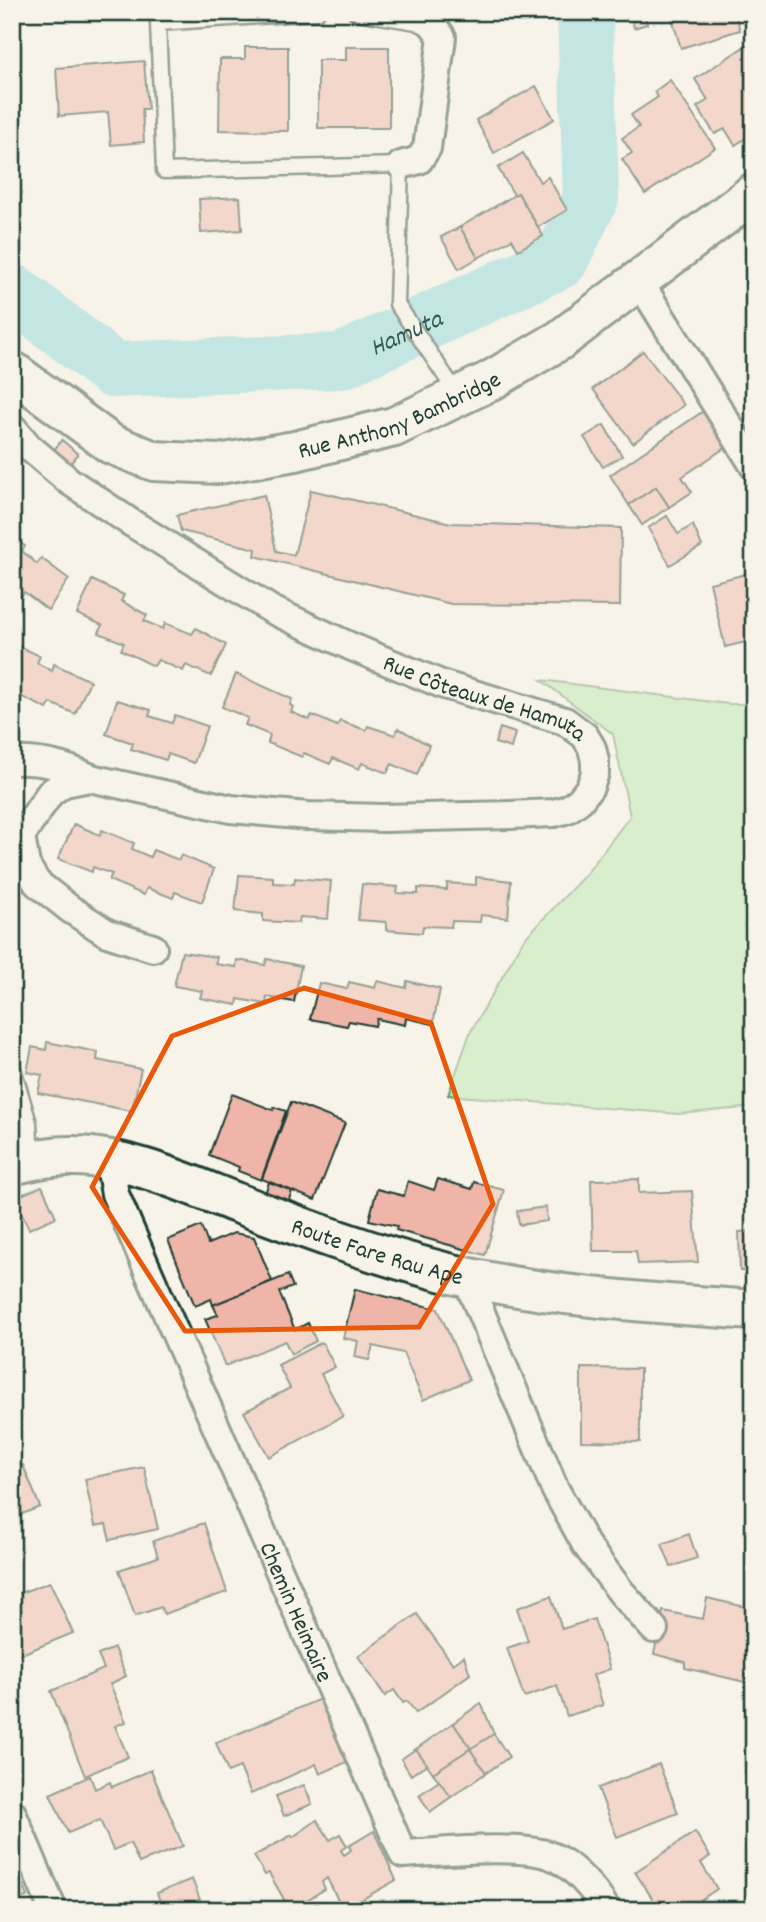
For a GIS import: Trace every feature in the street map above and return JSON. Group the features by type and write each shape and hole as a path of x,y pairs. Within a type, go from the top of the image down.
{"main road":[{"name":"Rue Anthony Bambridge","path":"12,372 111,444 154,461 219,464 295,451 394,428 490,381 560,340 754,193"},
{"name":"Route Fare Rau Ape","path":"22,1163 74,1156 109,1160 184,1183 355,1247 520,1289 605,1299 754,1310"}],"street":[{"path":"401,165 419,160 427,148 442,37 430,22"},
{"path":"639,281 754,466"},
{"name":"Rue Côteaux de Hamuta","path":"12,428 29,447 69,481 162,543 272,610 352,648 444,685 565,721 585,736 592,748 594,773 590,787 580,800 568,809 554,813 383,818 231,809 90,778 71,769 12,761"},
{"name":"Rue Côteaux de Hamuta","path":"90,778 64,783 50,793 17,832 26,865 37,883 70,909 107,933 153,948"},
{"name":"Chemin Heimaire","path":"109,1160 115,1194 403,1854 509,1850 551,1856 587,1881 607,1910"},
{"path":"466,1277 555,1489 586,1545 621,1592 654,1629"},
{"path":"12,1814 53,1910"}],"lane":[{"path":"317,12 158,23 164,170 401,165 397,304 459,396"},
{"path":"356,12 430,22"},
{"path":"12,1065 29,1123 22,1163"}],"highlighted area":[{"path":"304,988 431,1023 493,1204 419,1327 185,1331 92,1187 172,1036"}],"green space":[{"path":"541,680 728,704 754,704 754,1107 679,1114 448,1095 470,1033 524,939 586,874 630,816 613,734"}],"building":[{"path":"630,12 644,12 647,24 634,28"},
{"path":"670,12 735,12 740,30 681,48"},
{"path":"750,43 754,49 754,133 735,145 725,129 715,134 697,107 708,100 695,79"},
{"path":"245,47 288,47 288,131 219,130 220,59 245,59"},
{"path":"346,47 389,47 389,128 318,128 318,60 346,60"},
{"path":"144,61 148,109 142,109 144,142 111,145 108,112 59,116 56,68"},
{"path":"670,80 715,148 645,194 622,159 632,153 622,138 639,127 631,115 658,97 654,92"},
{"path":"536,86 554,119 494,153 476,120"},
{"path":"523,153 540,182 548,177 567,210 538,227 518,193 514,195 498,168"},
{"path":"518,193 543,236 518,250 512,239 478,258 460,227"},
{"path":"240,197 242,230 201,233 199,199"},
{"path":"460,227 478,258 459,269 441,237"},
{"path":"643,351 684,405 633,443 593,389"},
{"path":"705,410 729,445 682,477 692,492 669,507 656,487 629,505 610,475"},
{"path":"604,425 622,456 603,467 584,437"},
{"path":"62,440 78,454 70,464 54,450"},
{"path":"656,487 669,507 642,525 629,505"},
{"path":"311,490 451,523 621,528 620,606 451,604 255,556 256,549 181,531 177,515 264,495 276,551 294,555"},
{"path":"667,516 678,534 693,525 702,546 670,565 648,528"},
{"path":"12,537 25,546 22,551 37,564 41,558 69,579 48,610 24,592 21,597 12,591"},
{"path":"754,572 754,640 725,647 710,583"},
{"path":"92,580 124,595 121,601 147,615 144,621 163,629 165,623 192,634 196,628 226,645 211,676 186,665 183,671 158,660 154,666 121,650 124,643 99,633 102,625 77,614"},
{"path":"12,636 17,638 14,644 40,656 37,663 52,671 54,664 90,681 75,714 51,703 47,709 14,693 17,687 12,685"},
{"path":"236,674 292,699 291,712 309,720 312,715 337,726 340,721 366,730 368,726 395,735 398,728 429,745 417,775 392,764 387,773 362,763 359,769 333,758 330,764 304,753 302,757 268,743 270,735 245,725 248,718 222,707"},
{"path":"117,700 151,710 149,716 172,723 175,715 207,726 194,763 168,754 166,760 131,749 133,743 106,734"},
{"path":"500,728 515,733 511,748 495,743"},
{"path":"74,824 100,835 102,830 134,843 132,849 150,857 153,850 179,860 181,855 214,869 202,902 175,892 173,898 147,888 144,895 109,880 112,874 93,867 92,872 58,859"},
{"path":"239,875 273,877 273,883 294,884 295,878 331,881 328,919 300,917 299,923 263,921 263,914 235,911"},
{"path":"476,877 511,881 508,918 481,915 480,922 452,921 451,927 423,926 422,933 386,930 386,922 358,920 362,884 398,887 397,893 418,894 418,888 447,890 447,883 476,885"},
{"path":"182,952 217,957 215,964 236,967 237,960 265,965 267,959 301,966 294,1002 267,997 266,1004 238,999 237,1005 200,998 202,991 174,986"},
{"path":"377,981 406,988 407,981 440,989 433,1024 406,1018 405,1025 377,1019 375,1026 349,1021 347,1026 310,1019 319,983 347,989 349,982 375,988"},
{"path":"47,1042 98,1052 97,1060 141,1069 132,1111 38,1093 42,1075 27,1072 32,1047 46,1050"},
{"path":"232,1094 273,1110 274,1107 286,1111 261,1180 238,1171 239,1167 209,1155"},
{"path":"291,1102 345,1123 315,1200 262,1179"},
{"path":"438,1179 472,1189 474,1182 504,1190 485,1255 396,1230 397,1226 369,1220 377,1189 404,1196 408,1181 434,1190"},
{"path":"639,1179 639,1193 692,1191 698,1262 638,1264 636,1251 593,1251 591,1180"},
{"path":"269,1182 292,1191 288,1202 265,1194"},
{"path":"42,1186 56,1217 29,1229 14,1198"},
{"path":"546,1207 547,1221 519,1225 517,1211"},
{"path":"201,1226 208,1244 234,1233 254,1237 272,1281 213,1305 211,1299 195,1306 168,1240"},
{"path":"754,1231 754,1271 740,1271 739,1232"},
{"path":"288,1275 293,1287 279,1292 295,1330 308,1323 316,1341 291,1354 285,1341 225,1366 205,1319 218,1315 213,1305"},
{"path":"355,1289 438,1309 469,1380 423,1400 403,1353 373,1346 369,1360 355,1357 358,1341 343,1338"},
{"path":"322,1342 335,1367 321,1374 343,1416 269,1457 244,1412 290,1388 278,1365"},
{"path":"581,1368 640,1369 640,1442 581,1441"},
{"path":"23,1465 40,1507 12,1518 12,1469"},
{"path":"144,1467 158,1529 110,1540 106,1524 95,1526 85,1479"},
{"path":"204,1523 227,1592 164,1614 161,1607 135,1616 119,1570 158,1557 153,1541"},
{"path":"689,1534 697,1558 671,1567 662,1544"},
{"path":"50,1582 73,1633 12,1658 12,1596"},
{"path":"551,1596 562,1629 594,1619 610,1669 593,1675 603,1705 567,1716 557,1686 524,1697 507,1648 528,1641 517,1608"},
{"path":"707,1598 754,1609 751,1630 754,1631 754,1677 747,1676 745,1682 685,1668 685,1662 654,1654 663,1611 703,1619"},
{"path":"417,1614 453,1664 464,1656 470,1674 416,1713 407,1701 403,1703 394,1690 385,1696 358,1656"},
{"path":"114,1648 126,1676 110,1684 126,1722 115,1726 128,1757 85,1776 51,1691 104,1669 98,1655"},
{"path":"320,1699 347,1762 320,1774 316,1764 251,1794 240,1767 228,1772 216,1743"},
{"path":"481,1703 494,1734 471,1749 453,1723"},
{"path":"453,1723 471,1749 433,1773 416,1749"},
{"path":"494,1734 509,1757 486,1773 470,1749"},
{"path":"416,1749 427,1764 411,1775 401,1759"},
{"path":"470,1749 486,1773 451,1797 433,1773"},
{"path":"659,1764 678,1813 617,1837 598,1788"},
{"path":"151,1770 183,1846 139,1863 130,1843 113,1850 100,1820 68,1833 50,1794 90,1776 95,1789 110,1782 112,1787"},
{"path":"439,1781 451,1797 430,1812 419,1795"},
{"path":"304,1785 312,1804 284,1816 276,1796"},
{"path":"317,1820 330,1840 340,1834 347,1846 341,1850 344,1855 351,1850 349,1846 374,1831 396,1880 343,1910 327,1878 322,1882 325,1889 290,1910 269,1873 265,1875 254,1856 292,1835 293,1837"},
{"path":"695,1832 710,1856 701,1863 717,1889 685,1910 660,1910 635,1872"},
{"path":"12,1864 28,1896 19,1900 23,1910 12,1910"},
{"path":"192,1879 204,1910 153,1910 162,1906 157,1893"},
{"path":"467,1902 470,1910 445,1910"}],"waterway":[{"name":"Hamuta","path":"12,291 113,370 341,361 560,261 591,198 585,12"}]}
